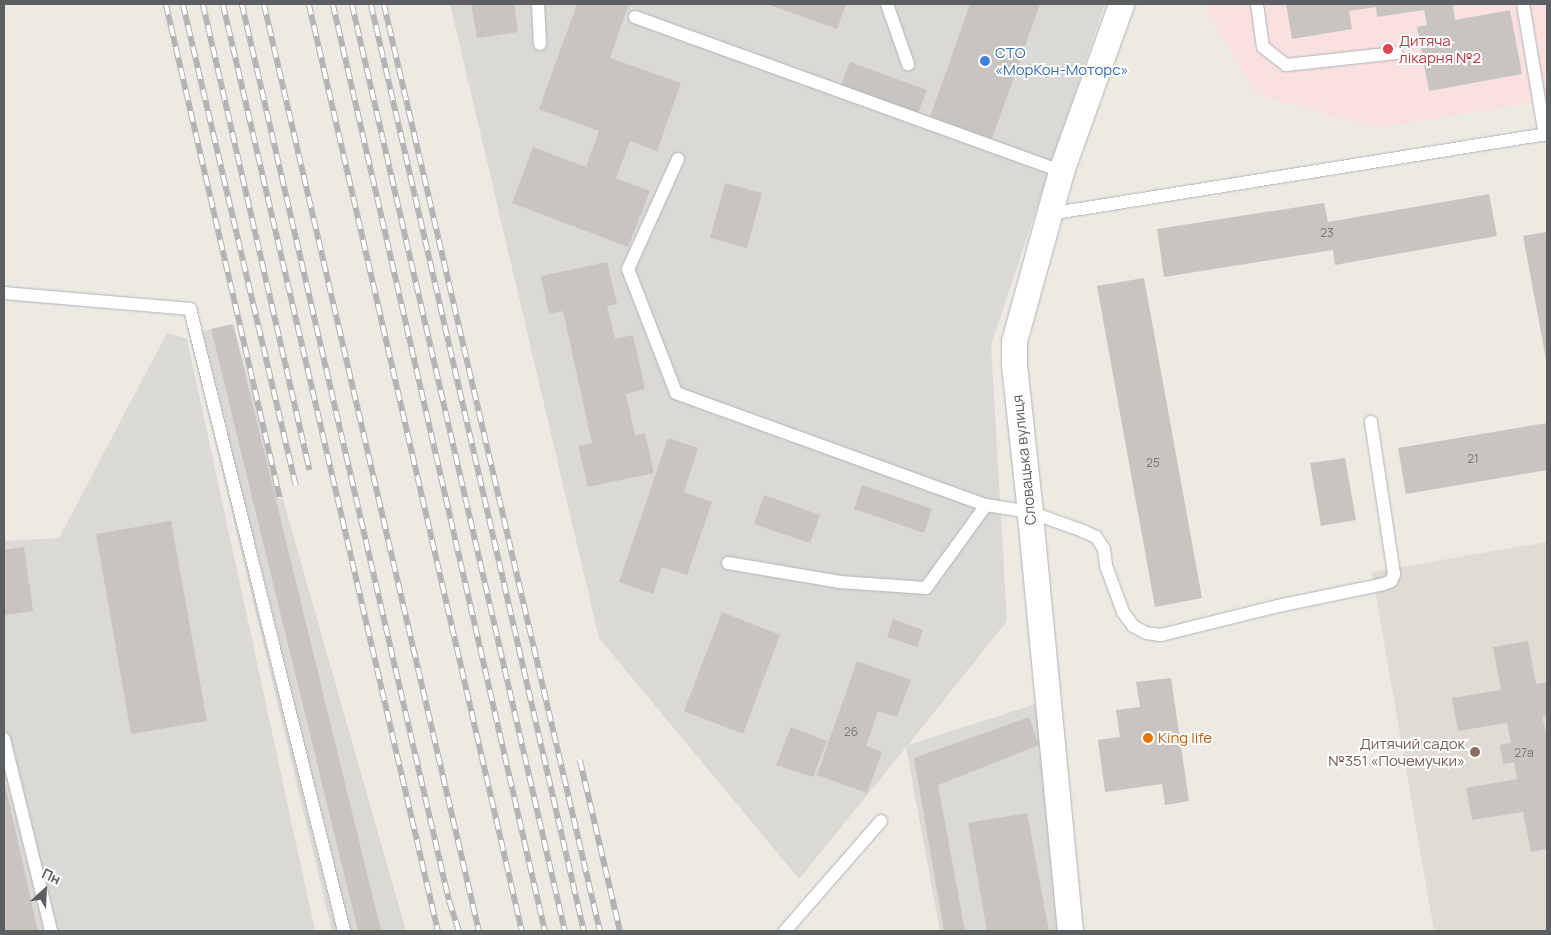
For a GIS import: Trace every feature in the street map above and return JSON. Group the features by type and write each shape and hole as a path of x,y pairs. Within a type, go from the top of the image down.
{"street":[{"name":"Словацька вулиця","path":"1070,931 1014,365 1014,341 1061,171 1121,4"}],"lane":[{"path":"538,4 540,44"},
{"path":"887,4 908,64"},
{"path":"1256,4 1263,47 1286,66 1396,53"},
{"path":"1049,214 1546,135 1523,4"},
{"path":"635,17 1061,171"},
{"path":"678,159 628,269 676,393 986,505 1030,512 1096,538 1104,549 1106,566 1122,612 1133,626 1146,633 1161,635 1391,581 1394,574 1371,422"},
{"path":"4,293 190,309 344,931"},
{"path":"728,563 840,582 926,588 986,505"},
{"path":"4,740 50,931"},
{"path":"785,931 881,820"}],"shaded area":[{"path":"450,4 1105,4 991,345 1007,621 908,745 1039,703 1079,931 940,931 906,747 799,879 599,638"},
{"name":"Дитяча лікарня №2","path":"1203,4 1547,4 1547,101 1375,128 1255,94"},
{"path":"233,324 406,931 332,931 189,334"},
{"path":"167,333 187,339 315,931 4,931 4,541 59,538"},
{"name":"Дитячий садок №351 «Почемучки»","path":"1547,542 1547,931 1434,931 1372,572"}],"building":[{"path":"471,4 514,4 518,32 477,38"},
{"path":"577,4 629,4 610,58 681,83 657,151 630,141 616,178 650,191 628,247 512,203 533,147 586,167 599,131 539,109"},
{"path":"767,4 846,4 837,29"},
{"name":"СТО «МорКон-Моторс»","path":"970,4 1040,4 992,139 930,117"},
{"path":"1286,4 1461,4 1453,6 1455,20 1510,10 1522,74 1429,91 1417,27 1427,25 1424,10 1377,17 1376,7 1349,11 1352,29 1292,39"},
{"path":"850,62 927,90 918,113 841,85"},
{"path":"725,183 762,193 747,248 710,238"},
{"path":"1489,194 1497,236 1335,265 1333,250 1164,277 1157,229 1324,203 1328,222"},
{"path":"1547,232 1547,359 1546,359 1523,236"},
{"path":"607,262 617,304 607,306 615,339 633,335 645,389 626,394 635,436 645,433 654,473 588,487 578,446 592,443 563,311 549,314 541,276"},
{"path":"1144,278 1202,598 1155,607 1097,286"},
{"path":"233,324 381,931 358,931 211,329"},
{"path":"1547,423 1547,470 1406,494 1398,448"},
{"path":"668,438 698,448 684,492 712,502 687,575 662,567 653,594 619,582"},
{"path":"1345,458 1356,520 1321,526 1310,463"},
{"path":"862,485 932,509 924,533 854,509"},
{"path":"764,495 820,515 810,543 754,524"},
{"path":"171,521 207,721 131,734 96,534"},
{"path":"24,547 33,611 4,615 4,550"},
{"path":"722,612 780,635 743,734 684,711"},
{"path":"893,619 923,630 917,647 887,637"},
{"path":"1528,641 1536,684 1547,682 1547,716 1542,717 1547,736 1547,849 1531,852 1523,812 1472,820 1466,788 1517,779 1514,762 1503,764 1500,745 1511,743 1507,723 1458,731 1452,698 1501,690 1493,647"},
{"path":"857,661 911,680 897,717 878,711 866,746 882,752 867,793 817,775"},
{"path":"1171,678 1189,801 1165,805 1162,784 1105,792 1098,740 1120,737 1116,710 1140,707 1136,682"},
{"path":"1029,717 1039,745 938,785 965,931 944,931 914,758"},
{"path":"791,727 827,741 813,777 776,765"},
{"path":"5,784 38,931 4,931"},
{"path":"1027,813 1049,931 987,931 968,823"}],"railway":[{"path":"166,4 280,498"},
{"path":"183,4 296,485"},
{"path":"203,4 310,470"},
{"path":"223,4 438,931"},
{"path":"242,4 449,900 459,931"},
{"path":"264,4 479,931"},
{"path":"309,4 522,931"},
{"path":"333,4 545,931"},
{"path":"352,4 565,931"},
{"path":"371,4 584,931"},
{"path":"384,4 600,931"},
{"path":"580,760 620,931"}],"place":[{"name":"Дитяча лікарня №2","path":"1388,49"},
{"name":"СТО «МорКон-Моторс»","path":"985,61"},
{"name":"King life","path":"1148,738"},
{"name":"Дитячий садок №351 «Почемучки»","path":"1475,752"}]}
